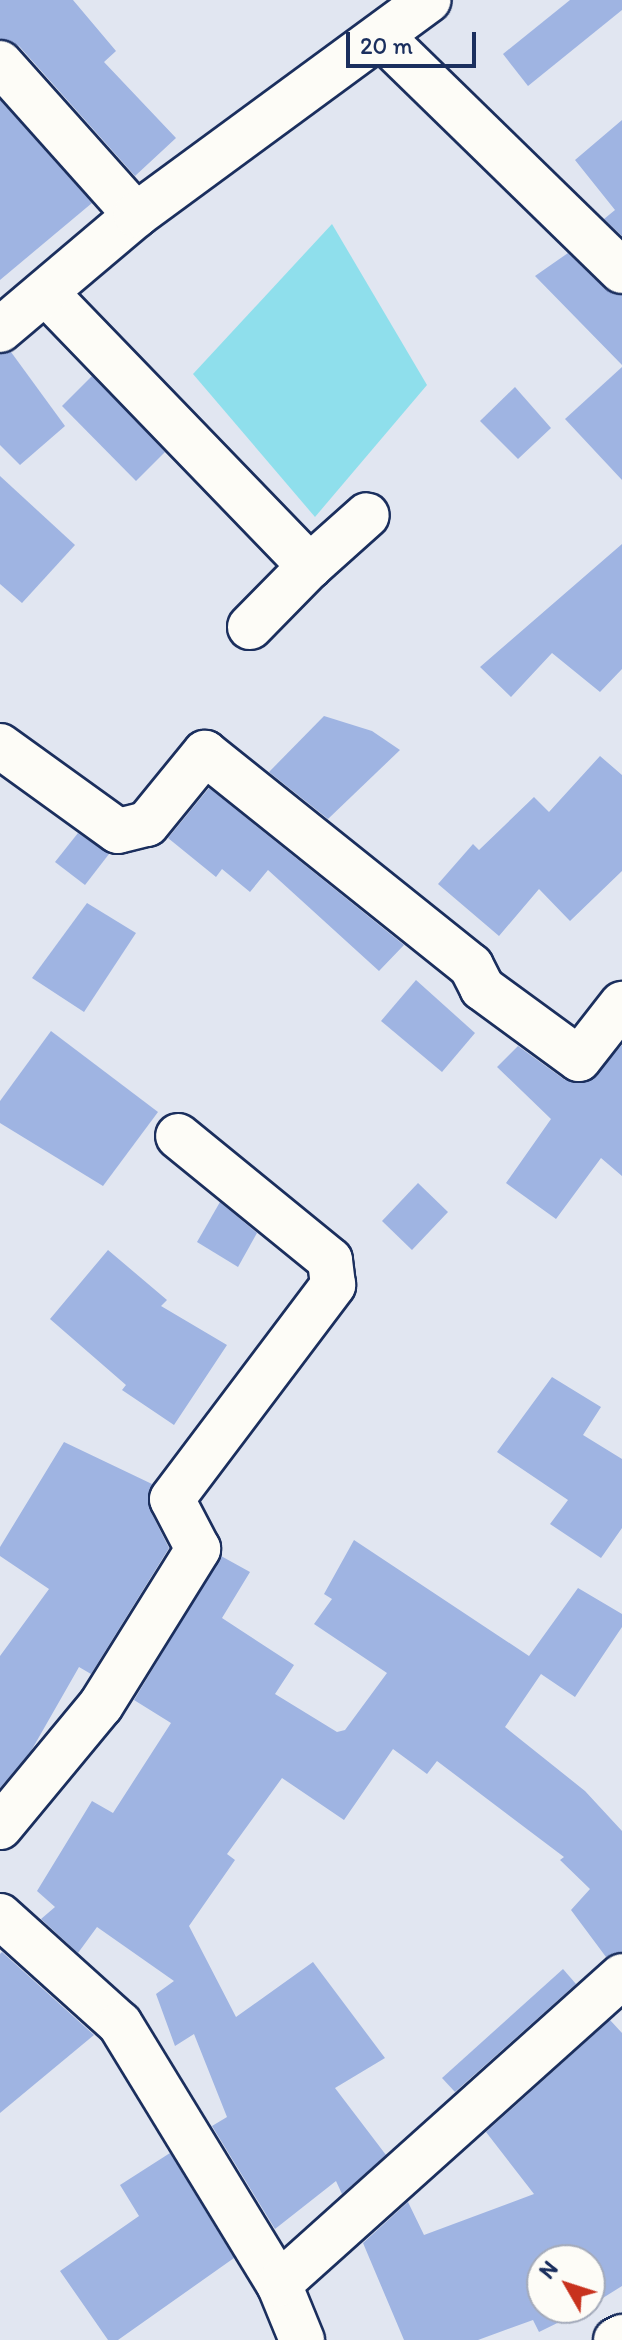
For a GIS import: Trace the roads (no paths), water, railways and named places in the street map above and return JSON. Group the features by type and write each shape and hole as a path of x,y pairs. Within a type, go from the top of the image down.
{"street":[{"path":"0,330 136,215 429,0"},
{"path":"382,37 622,271"},
{"path":"0,63 136,215"},
{"path":"46,293 310,566"},
{"path":"250,627 310,566 367,515"},
{"path":"0,746 118,831 147,824 205,753 471,966 482,988 579,1059 622,1004"},
{"path":"0,1827 101,1705 198,1549 172,1499 333,1285 330,1260 178,1136"},
{"path":"0,1916 120,2024 279,2284 302,2340"},
{"path":"279,2284 622,1976"},
{"path":"616,2340 622,2337"}],"water":[{"path":"332,224 427,385 315,517 193,374"}]}
